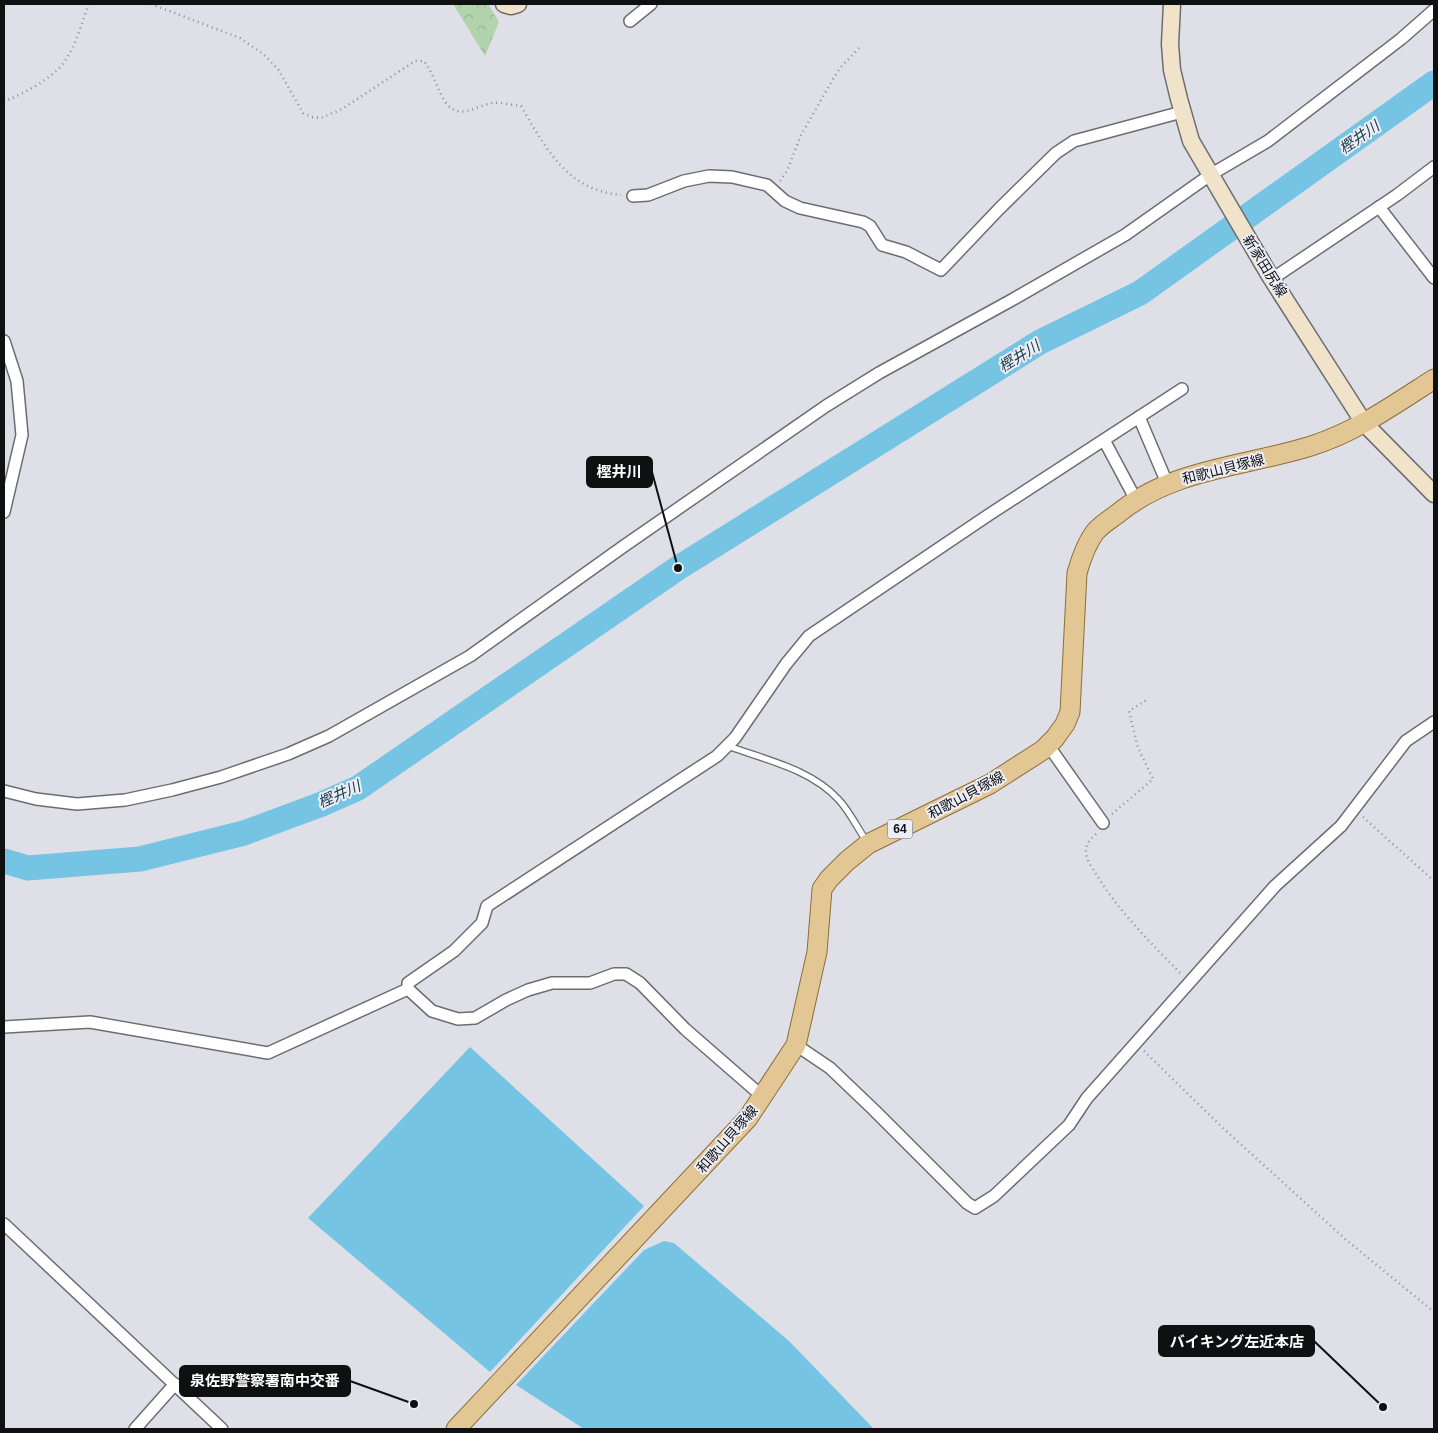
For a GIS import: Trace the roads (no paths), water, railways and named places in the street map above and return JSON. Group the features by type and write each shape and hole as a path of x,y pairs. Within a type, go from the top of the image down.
{"main road":[{"path":"504,4 510,6 518,4"},
{"name":"新家田尻線","path":"1172,4 1170,44 1172,70 1191,141 1271,277 1364,423 1434,494"},
{"name":"和歌山貝塚線","path":"456,1429 741,1125 762,1096 796,1045 818,952 822,889 847,861 868,844 990,784 1043,750 1065,724 1070,712 1077,573 1082,555 1096,532 1136,500 1168,483 1203,471 1312,446 1364,423 1434,379"}],"street":[{"path":"630,21 650,4"},
{"path":"4,791 36,799 77,804 125,800 221,777 288,754 329,736 470,656 632,540 826,406 879,372 1010,301 1125,235 1268,141 1401,39 1434,10"},
{"path":"633,196 648,195 684,181 709,176 732,177 767,185 785,201 800,208 863,222 870,226 882,245 906,252 941,270 1056,153 1074,142 1182,112"},
{"path":"1271,277 1379,207 1434,167"},
{"path":"1379,207 1434,278"},
{"path":"4,342 17,381 22,435 4,512"},
{"path":"762,1096 685,1029 640,983 626,974 614,974 590,983 552,983 528,990 506,1000 475,1018 458,1019 432,1011 408,989 408,983 454,951 482,924 487,906 694,771 728,746 786,664 809,636 1182,389"},
{"path":"1139,417 1168,483"},
{"path":"1104,440 1136,500"},
{"path":"796,1045 830,1068 967,1203 975,1208 994,1196 1069,1125 1087,1098 1275,886 1341,826 1406,741 1434,722"},
{"path":"1048,745 1103,823"},
{"path":"4,1027 90,1022 268,1053 408,989"},
{"path":"6,1230 222,1429"},
{"path":"135,1429 175,1384"}],"lane":[{"path":"728,746 803,773 823,786 840,801 868,844"}],"water":[{"path":"470,1047 644,1206 490,1372 308,1218"},
{"path":"664,1241 674,1243 789,1341 874,1429 584,1429 516,1385 644,1250"}],"waterway":[{"name":"樫井川","path":"4,861 28,868 140,859 244,833 322,804 358,788 678,568 1040,342 1140,293 1434,83"}],"place":[{"name":"樫井川","path":"678,568"},
{"name":"泉佐野警察署南中交番","path":"414,1404"},
{"name":"バイキング左近本店","path":"1383,1407"}]}
